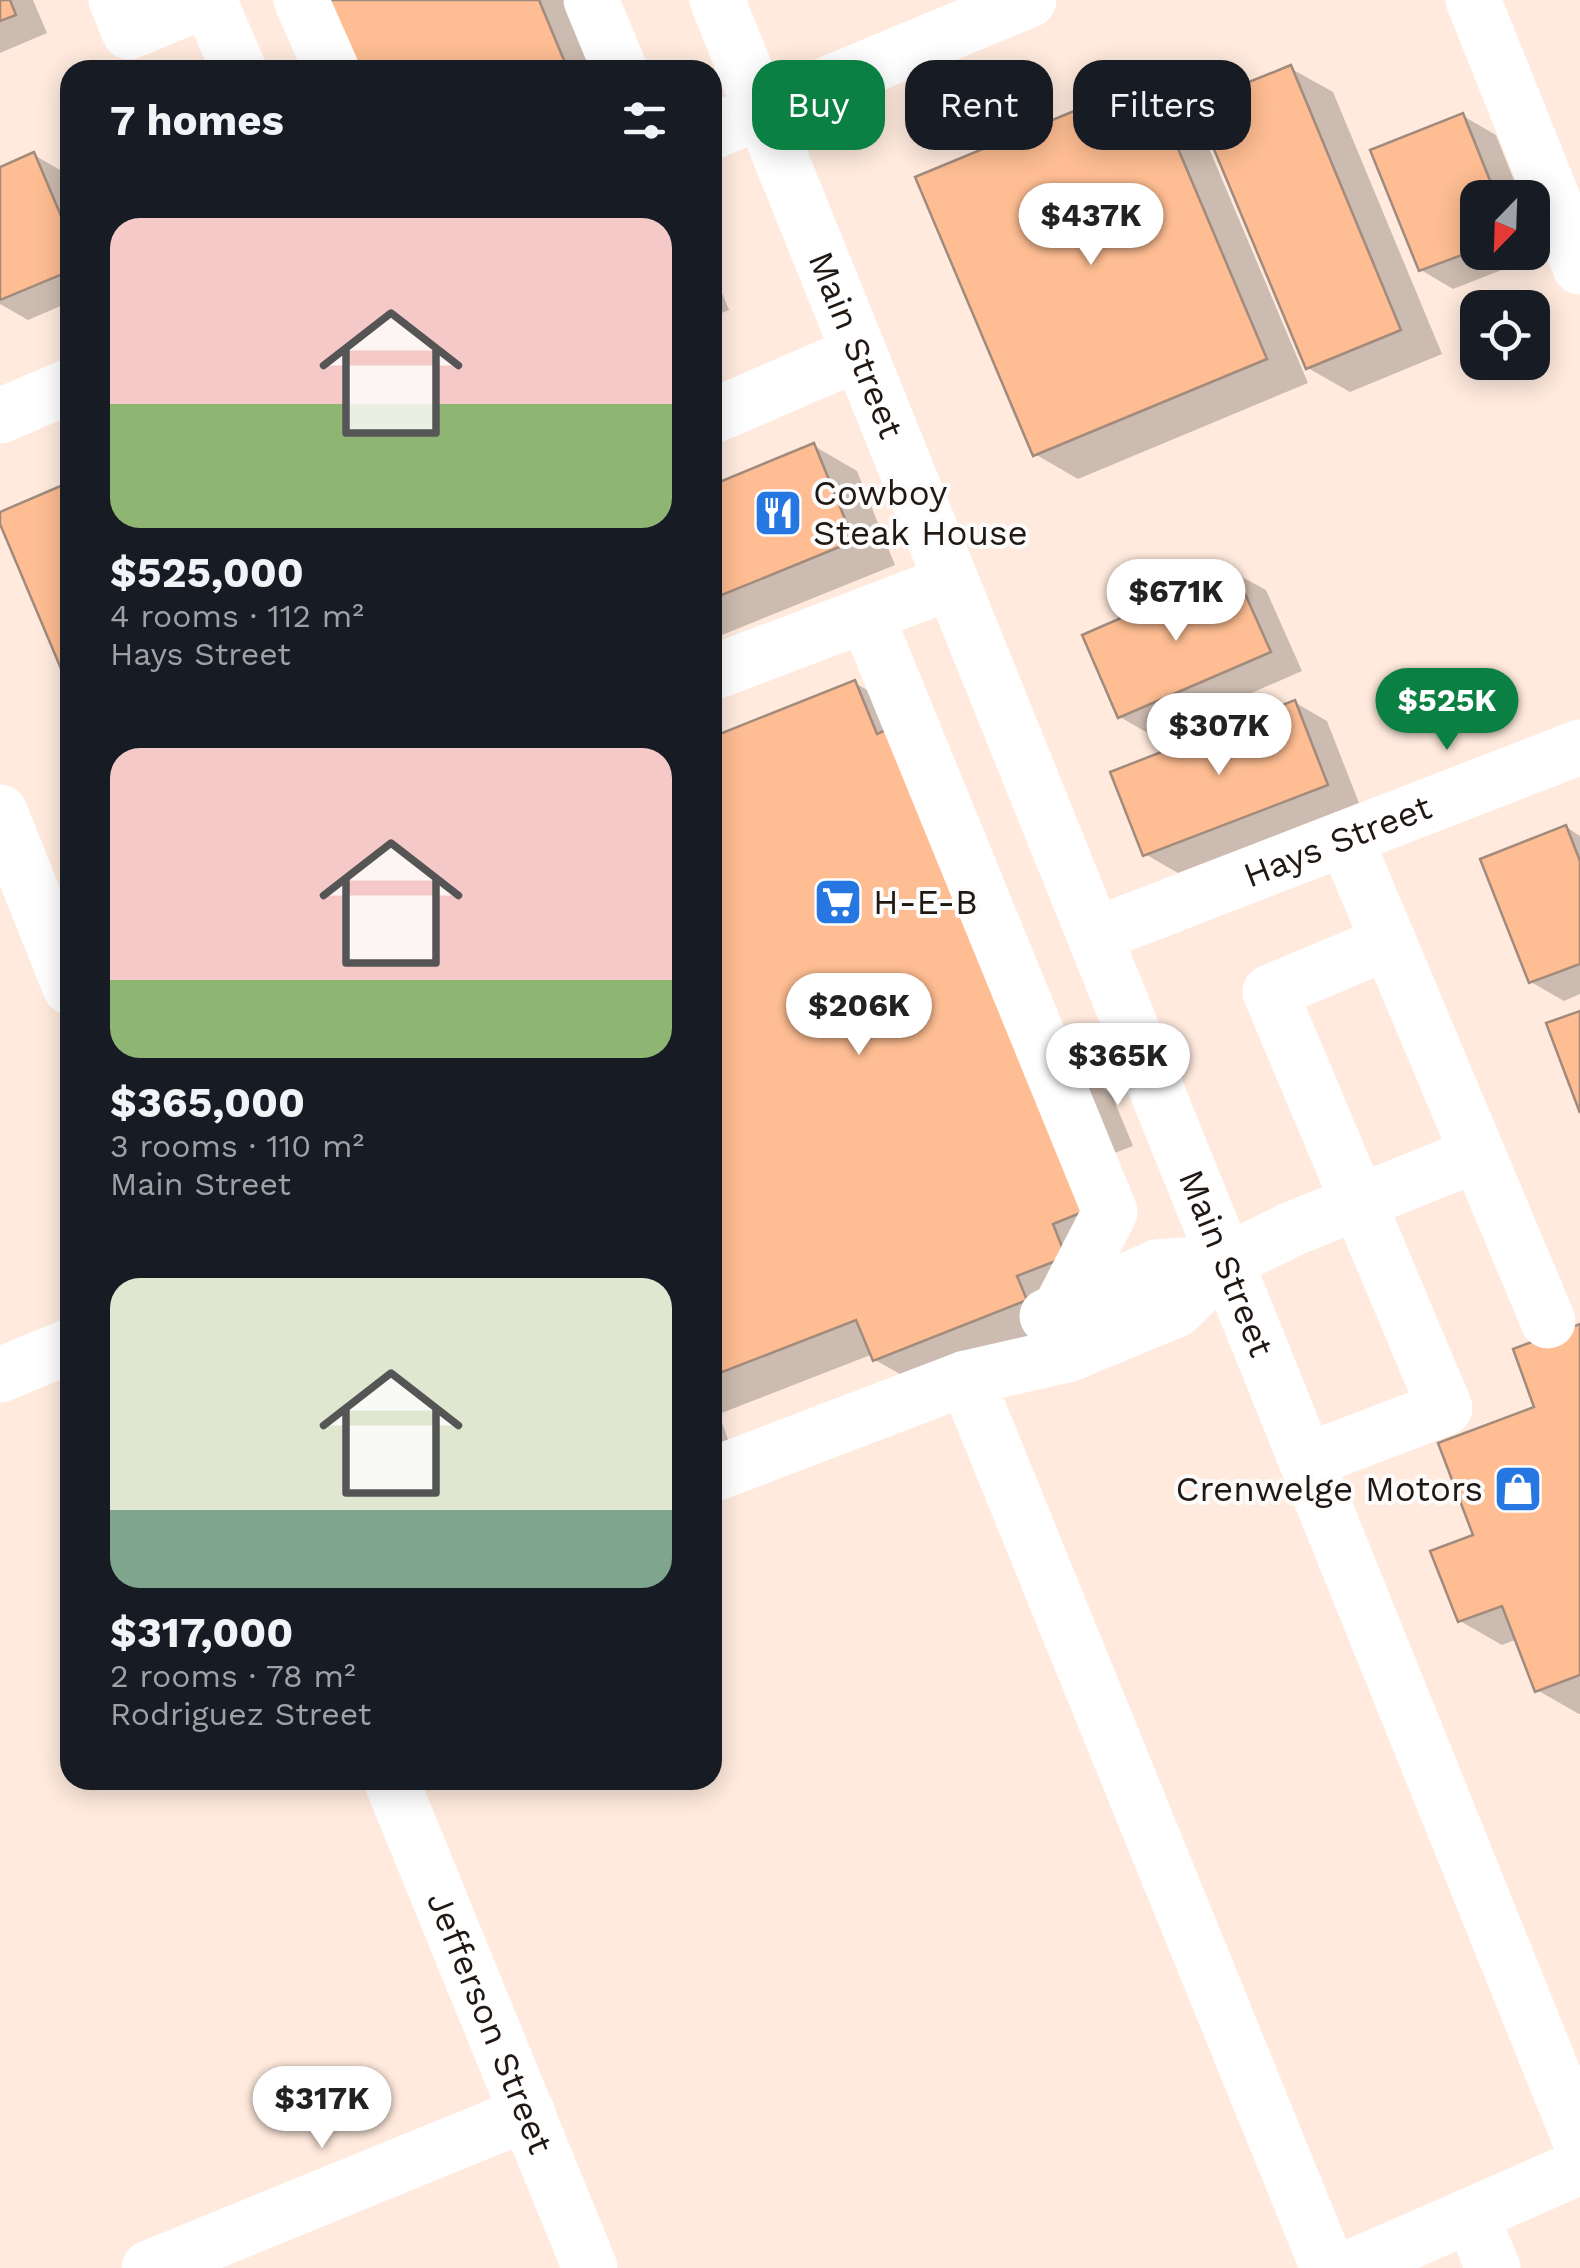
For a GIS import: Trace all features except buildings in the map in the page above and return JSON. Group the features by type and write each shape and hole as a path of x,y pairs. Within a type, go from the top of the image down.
{"street":[{"path":"116,0 129,32 208,0 235,60"},
{"path":"276,0 301,60"},
{"path":"301,0 328,60"},
{"path":"591,0 616,60"},
{"name":"Main Street","path":"717,0 737,122 859,353 1580,2140"},
{"path":"737,122 935,18 1029,0"},
{"path":"1473,0 1580,267"},
{"path":"722,415 859,353"},
{"path":"0,416 60,390"},
{"path":"722,669 952,582"},
{"path":"866,615 1110,1212 1059,1311"},
{"name":"Hays Street","path":"1095,935 1580,747"},
{"path":"0,812 60,944"},
{"path":"1345,838 1548,1320"},
{"path":"1306,1462 1445,1408 1270,992 1389,942"},
{"path":"722,1470 966,1378 1067,1356 1176,1310 1225,1262 1292,1230 1478,1154"},
{"path":"966,1378 1019,1328 1158,1268 1225,1262"},
{"path":"0,1375 60,1350"},
{"path":"966,1378 1328,2268"},
{"name":"Jefferson Street","path":"395,1790 590,2268"},
{"path":"149,2268 528,2113"},
{"path":"1350,2268 1580,2167"},
{"path":"1470,2215 1493,2268"}],"place":[{"name":"Cowboy Steak House","path":"778,513"},
{"name":"H-E-B","path":"838,902"},
{"name":"Crenwelge Motors","path":"1518,1489"}]}
